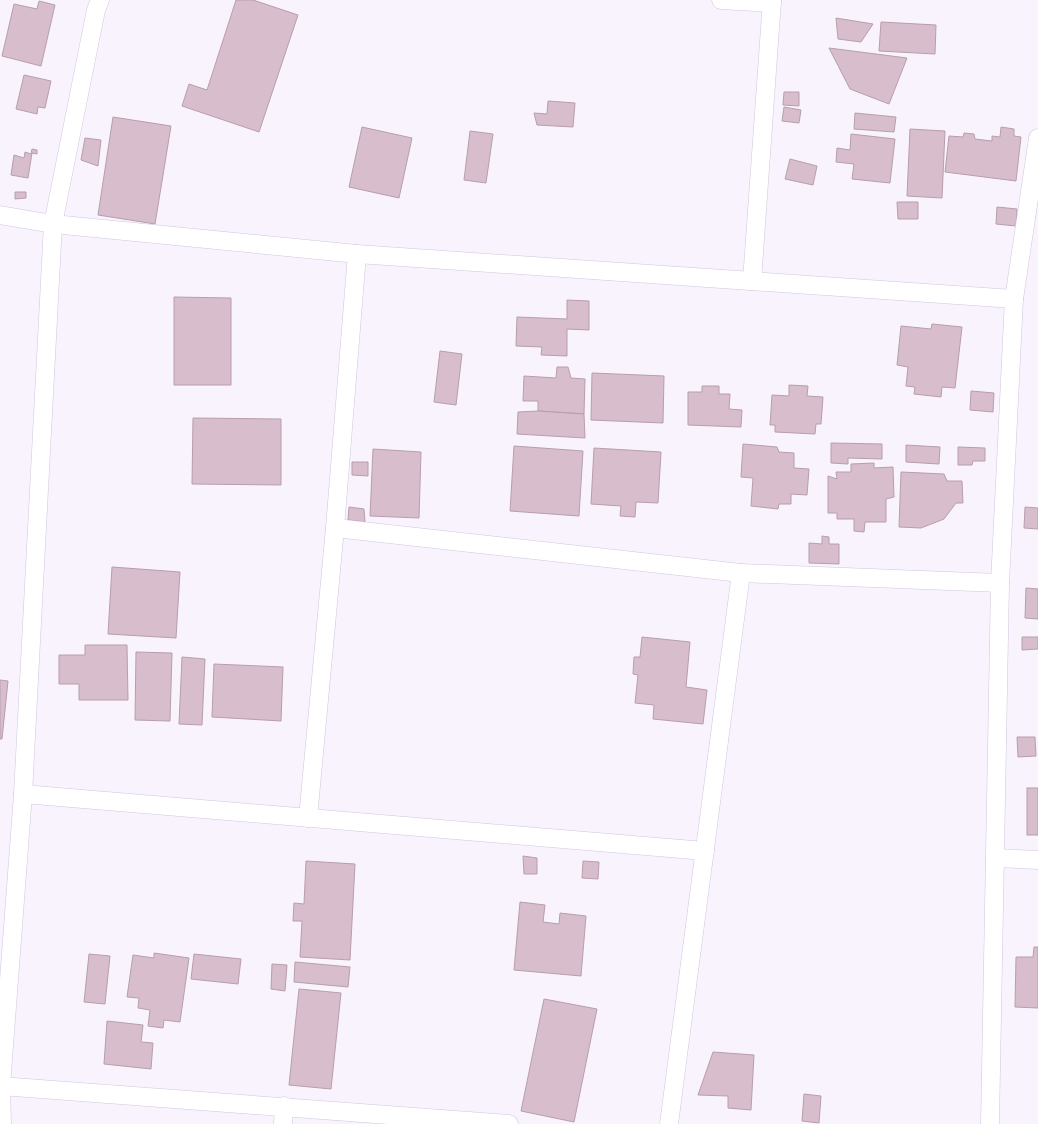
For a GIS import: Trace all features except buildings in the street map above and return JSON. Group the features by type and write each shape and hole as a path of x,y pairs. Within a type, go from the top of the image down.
{"street":[{"path":"2,1124 1,1086 23,794 53,224 96,10 100,0"},
{"path":"721,0 772,2 752,281"},
{"path":"990,1124 1000,583 1014,299 1038,138"},
{"path":"0,215 53,224 357,254 1014,299"},
{"path":"308,818 336,528 357,254"},
{"path":"336,528 741,573 1000,583"},
{"path":"669,1124 741,573"},
{"path":"23,794 705,851"},
{"path":"996,858 1038,860"},
{"path":"1,1086 509,1124"},
{"path":"283,1124 284,1106"}]}
